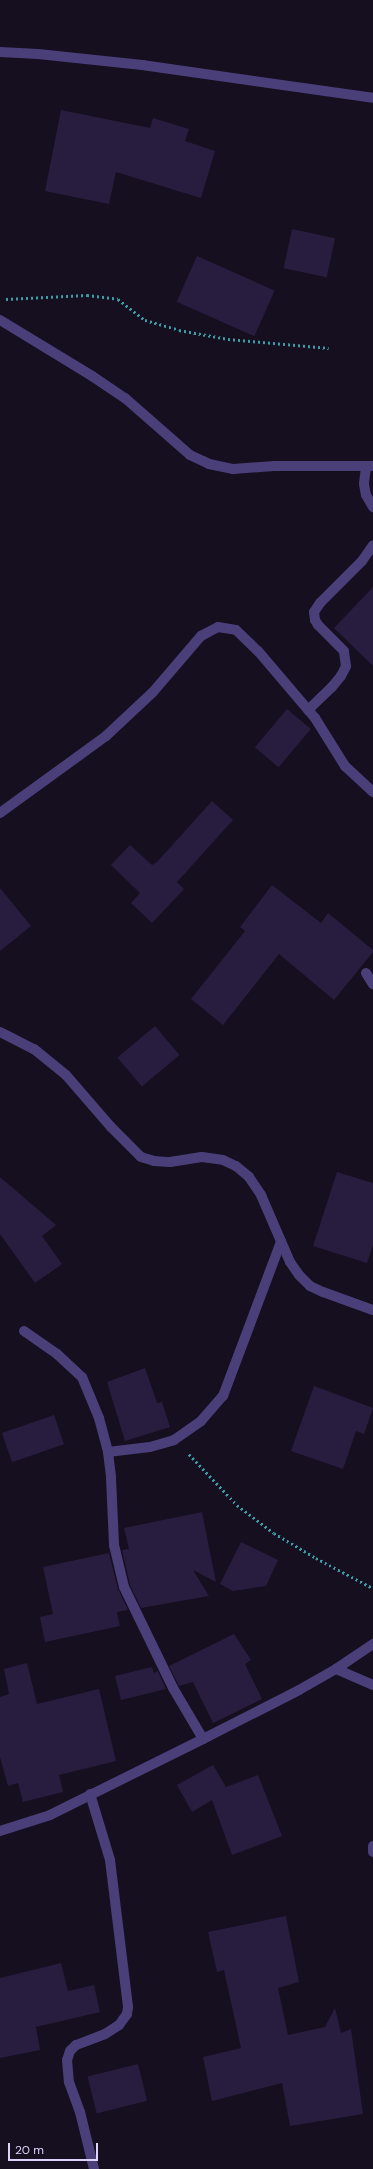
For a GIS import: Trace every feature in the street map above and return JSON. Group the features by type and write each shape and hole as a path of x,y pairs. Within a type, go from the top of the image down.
{"street":[{"path":"0,52 38,54 142,65 373,98"},
{"path":"0,320 118,393 190,455 209,464 233,469 274,466 369,466 364,484 366,495 373,507"},
{"path":"308,710 332,687 346,666 344,651 314,620 314,612 333,590 362,561 373,545"},
{"path":"0,813 106,736 153,692 201,636 218,627 236,630 247,639 308,710 326,734 345,766 373,792"},
{"path":"366,973 373,984"},
{"path":"0,1032 34,1049 66,1075 111,1127 141,1157 154,1161 170,1162 202,1157 223,1160 236,1166 249,1177 261,1195 281,1242 299,1275 310,1286 373,1310"},
{"path":"108,1452 150,1447 174,1440 201,1421 223,1396 281,1242"},
{"path":"24,1331 57,1354 82,1378 99,1418 108,1452 112,1478 114,1545 124,1588 173,1688 203,1739"},
{"path":"0,1831 50,1815 203,1739 336,1669 373,1644"},
{"path":"336,1669 373,1685"},
{"path":"90,1794 110,1860 128,2007 127,2014 119,2025 105,2034 76,2045 70,2052 67,2060 69,2082 80,2112 94,2169"},
{"path":"373,1846 373,1852"}],"path":[{"path":"0,300 87,295 118,299 145,320 179,330 228,339 329,348"},
{"path":"174,1440 237,1505 274,1533 316,1558 373,1588"}],"building":[{"path":"61,110 150,128 153,118 189,129 185,141 215,151 201,198 116,172 109,204 45,191"},
{"path":"292,229 335,238 327,277 284,268"},
{"path":"197,256 275,291 254,336 177,302"},
{"path":"373,587 373,666 334,628"},
{"path":"287,709 311,729 279,767 255,747"},
{"path":"212,801 233,820 177,882 184,889 152,923 131,903 140,893 111,865 130,845 152,865 157,862"},
{"path":"272,885 321,923 328,913 373,950 373,952 334,1000 279,954 223,1025 191,999 245,931 240,927"},
{"path":"0,888 31,926 0,951"},
{"path":"155,1026 179,1055 142,1087 117,1057"},
{"path":"337,1172 373,1183 373,1245 367,1263 313,1246"},
{"path":"0,1177 56,1225 42,1236 62,1264 35,1283 0,1234"},
{"path":"145,1368 157,1403 162,1402 170,1427 125,1441 107,1382"},
{"path":"314,1386 373,1408 364,1434 356,1431 343,1469 291,1451"},
{"path":"54,1415 64,1444 12,1462 2,1433"},
{"path":"202,1512 216,1582 193,1570 209,1596 141,1608 130,1585 122,1550 129,1549 124,1528"},
{"path":"241,1542 278,1560 266,1586 233,1591 220,1584"},
{"path":"109,1553 118,1589 128,1610 117,1612 120,1626 45,1642 40,1617 53,1614 43,1567"},
{"path":"234,1634 251,1660 245,1664 262,1699 213,1723 193,1682 179,1686 169,1666"},
{"path":"27,1663 37,1704 99,1689 116,1761 59,1775 63,1792 23,1802 18,1783 8,1786 0,1757 0,1697 9,1694 4,1669"},
{"path":"152,1667 154,1673 158,1671 166,1689 121,1700 115,1676"},
{"path":"213,1765 226,1787 258,1775 282,1836 232,1855 212,1800 192,1812 177,1785"},
{"path":"286,1916 299,1982 278,1988 288,2035 325,2027 335,2008 341,2033 351,2029 363,2114 290,2126 282,2083 212,2101 203,2057 241,2048 224,1970 217,1972 208,1932"},
{"path":"61,1963 68,1991 94,1985 100,2012 36,2027 40,2050 0,2058 0,1978"},
{"path":"138,2064 147,2101 97,2113 88,2077"}]}
